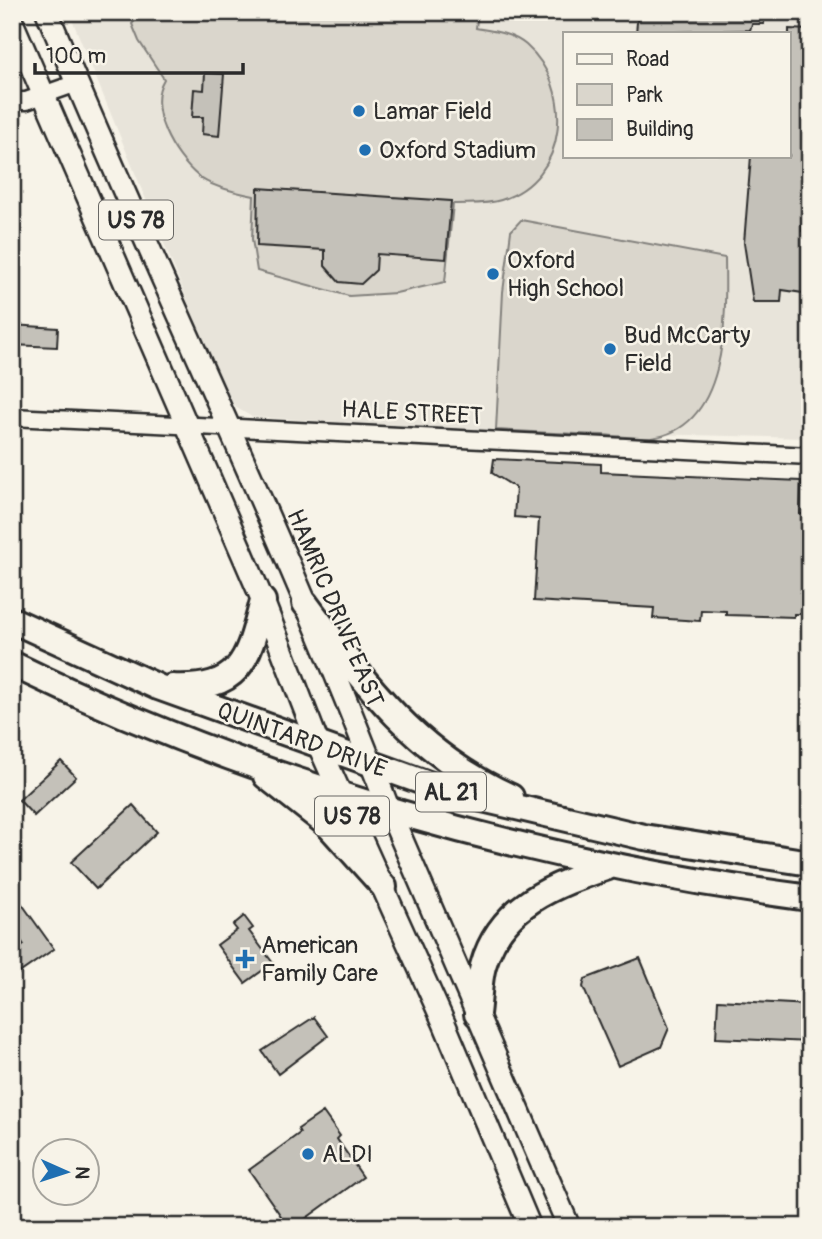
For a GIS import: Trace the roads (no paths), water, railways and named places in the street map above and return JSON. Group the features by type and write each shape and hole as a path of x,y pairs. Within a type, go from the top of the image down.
{"highway":[{"path":"158,687 203,686 233,672 253,644 263,601"},
{"path":"305,603 379,700 438,754 508,796 587,825"},
{"name":"QUINTARD DRIVE","path":"12,620 158,687 372,766 473,798 697,847 810,863"},
{"name":"QUINTARD DRIVE","path":"12,664 70,692 235,757 389,810 482,837 613,866 714,886 810,898"},
{"path":"235,757 285,789 318,816 384,887"},
{"path":"477,1014 485,960 495,938 515,913 554,885 613,866"}],"main road":[{"name":"HAMRIC DRIVE EAST","path":"47,12 305,603 389,810 569,1227"},
{"name":"US 78","path":"12,22 188,424 263,601 319,746 384,887 530,1227"}],"street":[{"path":"12,101 26,101 77,83"},
{"name":"HALE STREET","path":"12,417 810,456"}],"place":[{"name":"Lamar Field","path":"359,111"},
{"name":"Oxford Stadium","path":"365,150"},
{"name":"Oxford High School","path":"493,274"},
{"name":"Bud McCarty Field","path":"610,349"},
{"name":"American Family Care","path":"245,959"},
{"name":"ALDI","path":"308,1154"}]}
